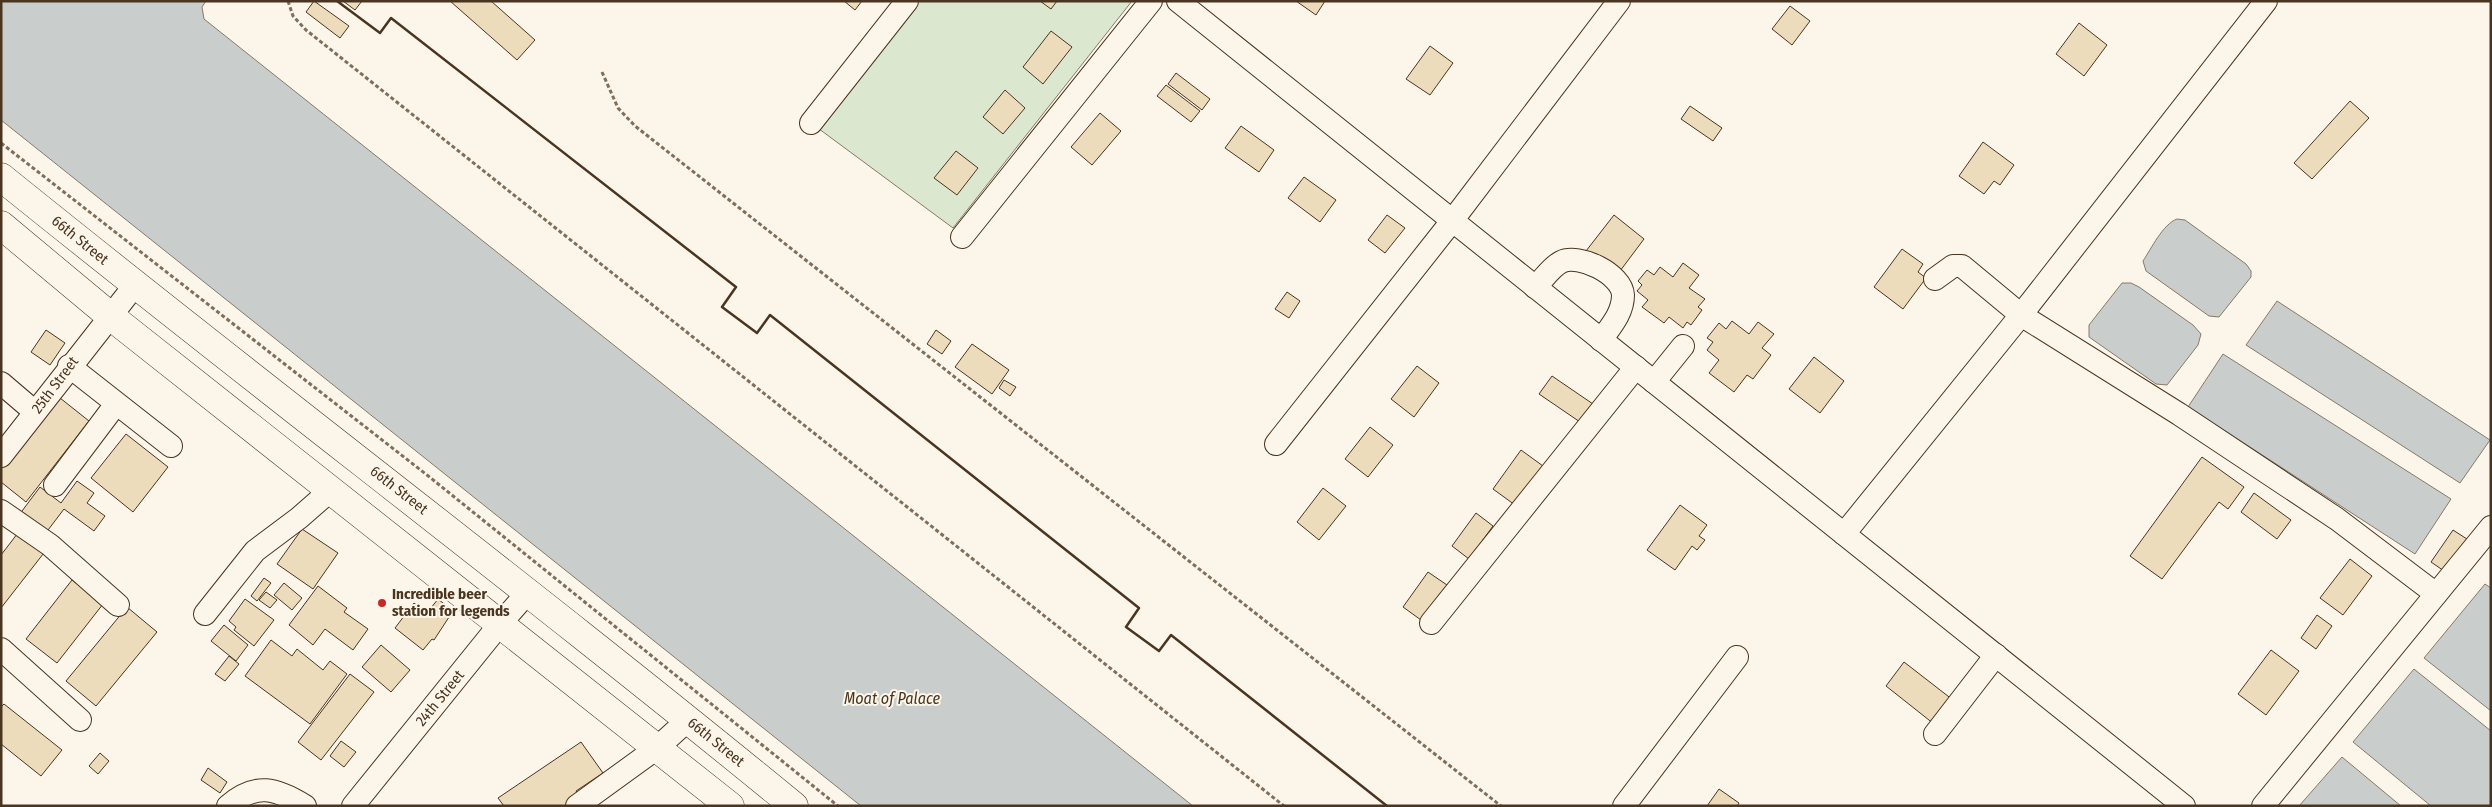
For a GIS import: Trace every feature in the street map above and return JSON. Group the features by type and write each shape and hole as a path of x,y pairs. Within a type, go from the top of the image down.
{"main road":[{"name":"66th Street","path":"1,177 134,285 529,591 794,806"},
{"path":"1,225 109,315 730,806"}],"street":[{"path":"811,123 907,1"},
{"path":"962,237 1151,1"},
{"path":"1178,1 2184,806"},
{"path":"1276,444 1452,220 1619,1"},
{"path":"1844,534 2021,314 2266,1"},
{"path":"1535,287 1560,263 1573,259 1593,265 1606,272 1620,284 1623,293 1621,308 1601,340"},
{"path":"1934,279 1953,266 1962,266 2021,314 2179,414 2337,519 2436,594"},
{"name":"25th Street","path":"1,456 69,366 134,285"},
{"path":"1654,382 1684,346"},
{"path":"69,366 171,446"},
{"path":"1431,623 1636,367"},
{"path":"1,383 35,412"},
{"path":"55,486 116,404"},
{"path":"205,614 255,551 299,518 331,490"},
{"path":"1,511 50,545 118,605"},
{"path":"2263,806 2491,527"},
{"name":"24th Street","path":"353,806 500,624 529,591"},
{"path":"1,650 80,720"},
{"path":"1935,734 1996,655"},
{"path":"1624,806 1738,657"},
{"path":"577,806 657,748 689,720"},
{"path":"228,806 241,794 255,789 274,791 305,806"}],"path":[{"path":"288,1 293,16 306,30 1284,806"},
{"path":"602,72 618,108 635,126 1501,806"},
{"path":"1,143 426,475 838,806"}],"green space":[{"path":"907,1 1132,1 953,228 811,123"}],"water":[{"name":"Moat of Palace","path":"1,1 206,1 202,7 204,19 1193,806 861,806 1,120"},
{"path":"2177,219 2185,220 2246,264 2251,271 2251,277 2219,317 2209,316 2146,271 2143,261 2162,231"},
{"path":"2122,283 2131,283 2139,287 2193,325 2201,334 2198,345 2167,385 2156,384 2089,337 2089,325"},
{"path":"2277,301 2490,440 2460,483 2246,345"},
{"path":"2223,354 2451,499 2415,554 2188,407"},
{"path":"2485,584 2491,588 2491,711 2424,658"},
{"path":"2414,669 2491,731 2491,806 2431,806 2353,742"},
{"path":"2342,757 2401,806 2299,806"}],"building":[{"path":"314,1 349,26 340,38 306,12"},
{"path":"343,1 362,1 355,10"},
{"path":"450,1 491,1 535,40 517,60"},
{"path":"844,1 862,1 855,10"},
{"path":"1040,1 1057,1 1051,9"},
{"path":"1296,1 1325,1 1316,15"},
{"path":"1790,6 1810,21 1792,45 1772,29"},
{"path":"2079,23 2107,45 2084,76 2056,54"},
{"path":"1051,31 1072,47 1043,84 1023,67"},
{"path":"1430,46 1453,63 1430,95 1406,79"},
{"path":"1176,73 1210,99 1202,110 1168,84"},
{"path":"1166,85 1200,111 1191,122 1157,96"},
{"path":"1005,90 1025,108 1003,134 983,117"},
{"path":"2350,101 2369,118 2312,179 2294,163"},
{"path":"1690,106 1722,128 1713,141 1681,119"},
{"path":"1100,113 1121,131 1092,165 1071,147"},
{"path":"1241,126 1274,150 1259,172 1225,148"},
{"path":"1983,142 2014,165 2000,185 1994,181 1984,194 1959,176"},
{"path":"956,151 978,168 957,195 934,178"},
{"path":"1304,177 1336,200 1320,222 1288,198"},
{"path":"1387,215 1405,228 1385,253 1368,240"},
{"path":"1614,215 1644,239 1617,275 1586,251"},
{"path":"1902,249 1923,264 1918,272 1926,278 1903,309 1874,287"},
{"path":"1683,263 1699,275 1689,288 1705,299 1698,307 1702,310 1691,325 1687,322 1683,328 1669,317 1664,323 1642,307 1648,300 1637,291 1642,285 1638,281 1647,270 1654,275 1660,267 1673,277"},
{"path":"1287,292 1300,301 1289,318 1275,309"},
{"path":"1732,321 1749,334 1758,322 1774,334 1762,348 1771,355 1753,379 1747,375 1734,392 1709,373 1719,360 1707,350 1713,342 1707,338 1719,323 1726,329"},
{"path":"46,330 65,343 50,365 31,352"},
{"path":"936,330 951,341 942,354 927,344"},
{"path":"972,344 1009,370 992,394 955,367"},
{"path":"1814,357 1844,381 1820,413 1789,389"},
{"path":"1417,366 1439,383 1414,417 1391,399"},
{"path":"1552,376 1593,404 1580,422 1539,394"},
{"path":"1004,380 1016,387 1010,396 999,388"},
{"path":"55,394 89,421 26,502 1,482 1,462"},
{"path":"1370,427 1393,445 1368,477 1345,459"},
{"path":"126,434 168,467 133,512 91,478"},
{"path":"1521,450 1543,466 1515,505 1493,489"},
{"path":"2202,457 2244,487 2228,509 2219,502 2162,579 2130,556"},
{"path":"77,481 94,493 87,503 105,516 94,531 64,509 45,534 19,515 40,487 61,503"},
{"path":"1323,488 1346,506 1319,540 1297,522"},
{"path":"2254,493 2291,520 2277,539 2241,512"},
{"path":"1680,505 1707,525 1699,536 1705,540 1697,550 1692,546 1675,570 1647,550"},
{"path":"1476,513 1493,526 1469,559 1452,546"},
{"path":"21,529 47,549 1,608 1,555"},
{"path":"302,529 338,553 313,589 277,564"},
{"path":"2453,530 2470,541 2447,573 2431,562"},
{"path":"2350,559 2372,576 2343,615 2320,598"},
{"path":"1428,572 1447,585 1421,620 1403,607"},
{"path":"264,578 271,583 257,601 251,596"},
{"path":"72,580 103,604 57,663 26,639"},
{"path":"284,583 302,598 292,610 274,595"},
{"path":"318,586 347,608 344,612 368,629 353,650 325,629 313,645 289,625"},
{"path":"266,592 277,600 270,608 259,600"},
{"path":"245,599 274,620 254,646 234,630 236,627 229,621"},
{"path":"438,599 453,611 434,640 432,639 423,650 395,628 414,603 427,613"},
{"path":"127,607 157,632 96,706 66,681"},
{"path":"2317,615 2332,626 2316,649 2301,638"},
{"path":"224,625 248,645 236,661 211,641"},
{"path":"271,640 292,656 297,649 323,670 330,661 347,674 310,724 245,676"},
{"path":"381,645 410,670 391,692 362,667"},
{"path":"2271,650 2299,671 2266,715 2238,694"},
{"path":"229,656 239,664 225,681 215,674"},
{"path":"1904,662 1953,700 1934,724 1886,686"},
{"path":"350,674 374,692 321,760 298,742"},
{"path":"4,704 62,750 41,776 1,744 1,707"},
{"path":"341,741 356,752 344,767 330,756"},
{"path":"581,742 603,773 576,791 586,806 504,806 498,798"},
{"path":"100,753 109,761 98,774 89,766"},
{"path":"208,768 227,782 220,793 201,780"},
{"path":"1719,789 1739,803 1737,806 1707,806"}],"wall":[{"path":"337,1 380,33 391,18 736,287 722,307 757,333 770,315 1139,608 1126,627 1159,651 1171,635 1387,806"}],"place":[{"name":"Incredible beer station for legends","path":"382,603"}]}
